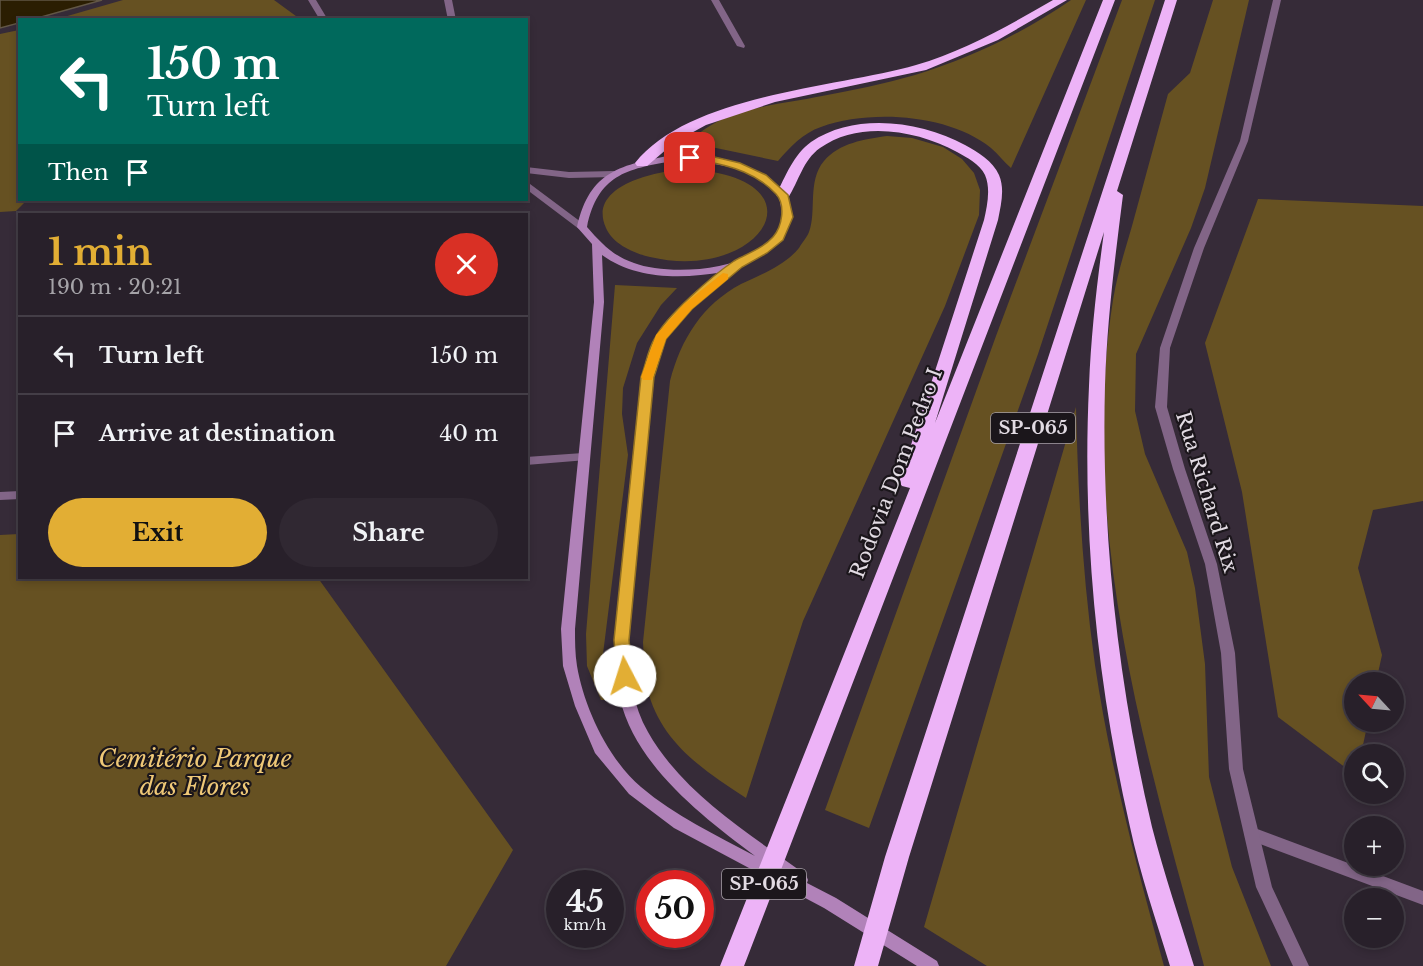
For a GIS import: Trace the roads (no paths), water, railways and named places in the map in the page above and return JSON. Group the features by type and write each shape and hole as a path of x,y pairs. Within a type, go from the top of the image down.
{"highway":[{"path":"642,163 659,145 696,123 770,101 921,67 956,54 1039,14 1061,0"},
{"name":"Rodovia Dom Pedro I","path":"732,966 1109,0"},
{"name":"SP-065","path":"866,966 897,857 1122,147 1171,0"},
{"path":"783,195 798,165 815,146 838,134 901,129 930,135 956,145 976,158 992,174 996,197 991,220 858,641"},
{"path":"1122,147 1102,304 1097,387 1098,506 1108,635 1138,810 1182,966"}],"main road":[{"path":"684,158 706,159 737,165 762,177 783,195 788,217 779,237 763,251 738,264 708,272 675,273 643,269 616,259 596,245 582,228 585,207 596,188 614,174 642,163 684,158"},
{"path":"596,245 599,302 568,629 570,666 582,706 600,749 634,790 679,823 830,903 931,966"},
{"path":"738,264 688,306 661,338 648,377 622,640 629,708 647,741 671,776 709,810 830,903"}],"street":[{"path":"312,0 323,18"},
{"path":"448,0 452,18"},
{"path":"715,0 741,46"},
{"name":"Rua Richard Rix","path":"1277,0 1244,141 1198,248 1166,348 1161,407 1211,564 1228,653 1236,769 1264,887 1301,966"},
{"path":"528,170 569,175 614,174"},
{"path":"528,186 582,228"},
{"path":"528,461 583,457"},
{"path":"0,496 18,495"},
{"path":"1251,834 1423,898"}],"park label":[{"name":"Cemitério Parque das Flores","path":"195,772"}]}
